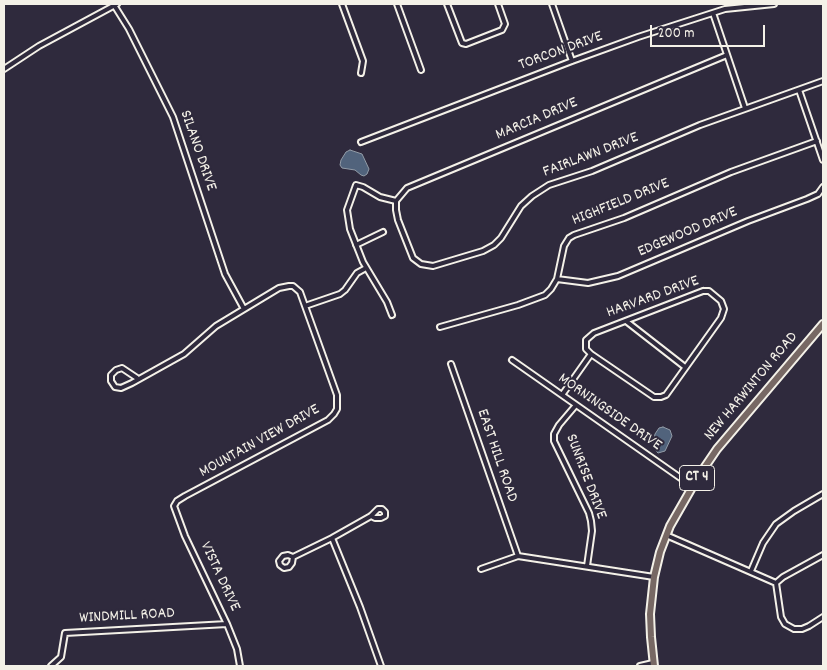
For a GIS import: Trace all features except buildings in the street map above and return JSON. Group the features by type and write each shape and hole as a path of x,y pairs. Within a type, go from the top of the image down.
{"main road":[{"name":"NEW HARWINTON ROAD","path":"654,664 650,637 650,614 654,577 666,535 681,504 717,449 823,324"}],"street":[{"path":"342,4 363,61 361,73"},
{"path":"397,4 421,70"},
{"path":"447,4 462,43 466,44 502,30 505,24 498,4"},
{"path":"553,4 572,61"},
{"name":"TORCON DRIVE","path":"361,142 572,61 713,13 734,7 774,4"},
{"path":"4,69 39,46 115,5"},
{"name":"SILANO DRIVE","path":"115,5 173,117 225,274 244,310"},
{"path":"713,13 745,108"},
{"name":"MARCIA DRIVE","path":"396,201 407,188 726,55"},
{"name":"FAIRLAWN DRIVE","path":"396,201 398,220 413,258 426,266 437,265 483,251 494,245 501,238 521,206 549,185 592,171 700,125 823,81"},
{"path":"799,90 823,160"},
{"name":"HIGHFIELD DRIVE","path":"440,327 539,298 551,289 556,279 566,241 574,235 624,218 731,172 817,141"},
{"path":"392,315 387,302 366,268 356,245 348,218 348,210 356,185 363,187 380,198 396,201"},
{"name":"EDGEWOOD DRIVE","path":"556,279 588,283 618,276 748,220 808,199 818,194 823,187"},
{"path":"356,245 383,232"},
{"path":"305,306 340,294 357,273 366,268"},
{"name":"MOUNTAIN VIEW DRIVE","path":"137,378 122,368 116,370 111,375 111,381 115,387 121,388 184,354 216,326 279,288 289,286 297,288 305,306 337,395 337,409 328,420 177,501"},
{"name":"HARVARD DRIVE","path":"703,291 709,291 721,301 724,309 721,318 685,367 672,389 661,397 654,397 586,349 586,340 594,333 626,321 703,291"},
{"path":"626,321 685,367"},
{"path":"562,395 591,354"},
{"name":"MORNINGSIDE DRIVE","path":"512,360 692,486"},
{"name":"EAST HILL ROAD","path":"451,364 518,556"},
{"name":"SUNRISE DRIVE","path":"576,406 559,425 554,434 554,441 591,521 592,531 587,566"},
{"path":"751,571 763,543 776,524 823,494"},
{"name":"VISTA DRIVE","path":"177,501 174,508 227,624 237,650 240,666"},
{"path":"293,557 371,516"},
{"path":"666,535 776,583"},
{"path":"332,538 381,666"},
{"path":"776,583 783,577 823,555"},
{"path":"481,569 518,556 654,577"},
{"path":"776,583 780,617 785,624 794,629 802,629 823,617"},
{"name":"WINDMILL ROAD","path":"51,666 61,657 65,633 227,624"},
{"path":"640,666 654,664"}],"water":[{"path":"350,150 362,154 369,169 364,176 355,170 342,168 340,165 346,152"},
{"path":"663,427 670,430 672,436 665,451 658,453 653,445 655,434 659,428"}]}
